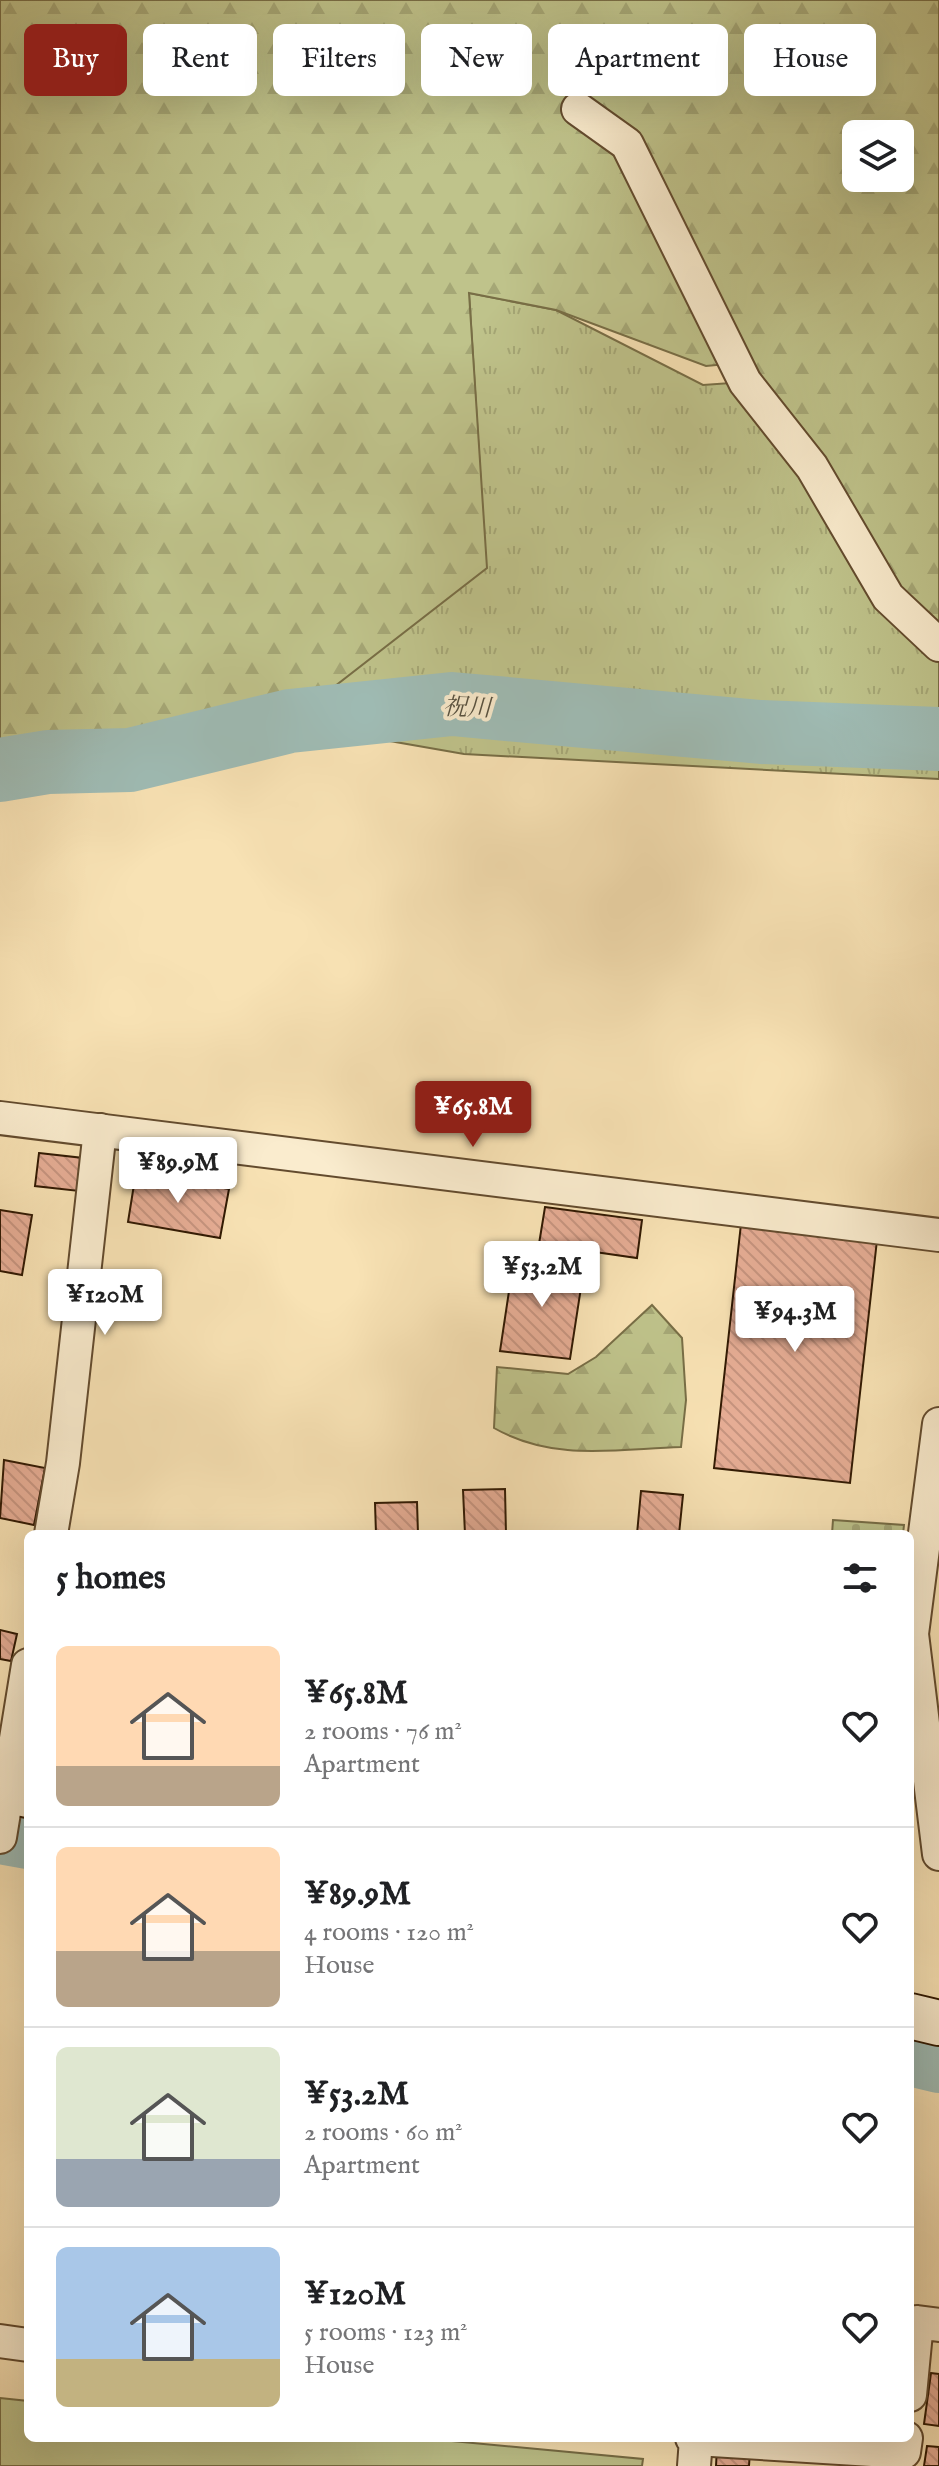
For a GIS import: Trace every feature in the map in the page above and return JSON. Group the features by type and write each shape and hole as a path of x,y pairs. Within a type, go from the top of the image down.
{"street":[{"path":"578,109 627,144 745,382 812,467 888,597 939,645"},
{"path":"0,1118 939,1235"},
{"path":"52,1530 63,1463 100,1130"},
{"path":"914,1618 939,1424"},
{"path":"914,1650 939,1854"},
{"path":"0,1837 11,1792 24,1695"},
{"path":"914,2017 939,2023"},
{"path":"914,2353 917,2322 939,2325"},
{"path":"0,2341 24,2344"},
{"path":"694,2442 694,2466"},
{"path":"754,2442 904,2452 905,2442"}],"green space":[{"path":"0,0 939,0 939,633 866,562 748,362 706,366 556,310 469,293 487,568 290,721 0,770"},
{"path":"469,293 556,310 703,385 745,382 939,632 939,779 464,754 327,730 317,699 486,567"},
{"path":"652,1305 682,1338 686,1400 681,1447 609,1451 562,1449 539,1446 494,1428 497,1367 568,1374 596,1357"},
{"path":"833,1520 904,1525 903,1530 832,1530"},
{"path":"0,2398 24,2401 24,2442 462,2442 643,2459 642,2466 0,2466"}],"building":[{"path":"39,1153 83,1158 79,1191 35,1186"},
{"path":"136,1172 229,1189 220,1238 128,1222"},
{"path":"545,1207 642,1220 637,1258 539,1244"},
{"path":"0,1210 32,1215 22,1275 0,1271"},
{"path":"741,1224 877,1240 850,1483 714,1468"},
{"path":"514,1258 584,1268 570,1359 500,1351"},
{"path":"4,1460 45,1468 34,1525 0,1518"},
{"path":"505,1489 506,1530 465,1530 463,1490"},
{"path":"641,1491 683,1495 679,1530 637,1530"},
{"path":"417,1502 418,1530 376,1530 375,1503"},
{"path":"0,1630 17,1634 11,1661 0,1659"},
{"path":"931,2373 939,2374 939,2426 924,2424"},
{"path":"927,2446 939,2447 939,2466 924,2466"},
{"path":"717,2448 750,2450 749,2466 716,2466"}],"waterway":[{"name":"祝川","path":"0,770 48,762 130,760 290,721 452,704 761,732 939,739"},
{"path":"0,1832 24,1836"},
{"path":"914,2055 939,2061"}]}
